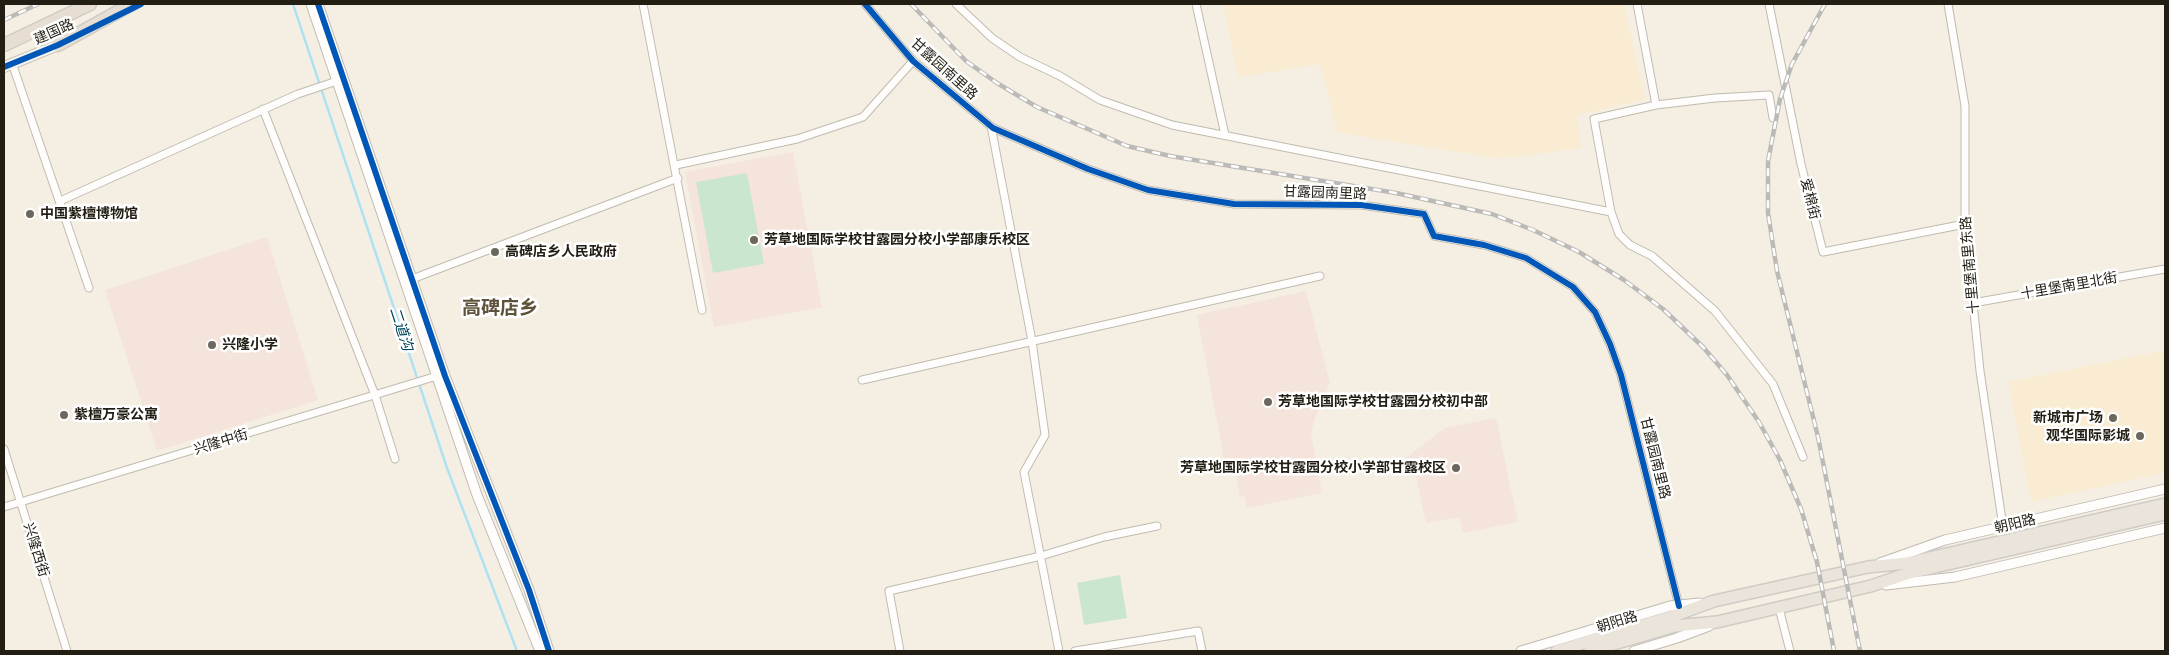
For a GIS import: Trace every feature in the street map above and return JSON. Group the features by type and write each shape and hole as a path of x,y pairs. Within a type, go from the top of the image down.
{"highway":[{"path":"4,45 90,4"},
{"path":"58,45 132,4"},
{"name":"朝阳路","path":"1590,651 1675,626 1717,622 1871,586 1909,573 2082,528 2165,504"},
{"name":"朝阳路","path":"1563,647 1673,616 1714,601 1868,567 1907,563 2082,528 2165,514"}],"main road":[{"name":"建国路","path":"8,65 58,45 141,4"}],"street":[{"path":"310,4 436,377 491,533 540,651"},
{"path":"318,4 445,376 529,590 550,651"},
{"path":"643,4 676,165 702,310"},
{"name":"甘露园南里路","path":"865,4 913,61 991,126 1088,169 1148,190 1234,204 1361,205 1424,214 1434,236 1484,245 1526,258 1573,286 1595,312 1613,351 1636,432 1679,606"},
{"path":"956,4 992,38 1020,57 1060,76 1100,100 1172,125 1611,212"},
{"path":"1196,4 1225,135"},
{"path":"1637,4 1656,105"},
{"name":"爱棉街","path":"1769,4 1801,164 1823,252 1965,224"},
{"name":"十里堡南里东路","path":"1948,4 1965,106 1965,224 1980,370 2003,527"},
{"path":"676,165 797,139 863,117 913,61"},
{"path":"8,65 60,201 89,288"},
{"path":"60,201 263,109 308,90 337,81"},
{"path":"1773,118 1769,95 1715,98 1656,105 1594,119 1611,212 1619,234 1630,245 1652,256 1715,311 1774,384 1804,457"},
{"path":"263,109 375,395 395,459"},
{"path":"991,126 1032,342 1045,435 1024,472 1059,651"},
{"path":"412,279 678,178"},
{"name":"十里堡南里北街","path":"1973,303 2165,269"},
{"path":"862,380 1320,276"},
{"name":"兴隆中街","path":"4,507 436,377"},
{"name":"兴隆西街","path":"4,449 67,651"},
{"name":"朝阳路","path":"1868,567 1945,540 2165,489"},
{"path":"2078,510 2086,546"},
{"path":"900,651 889,591 1041,556 1104,537 1157,526"},
{"name":"朝阳路","path":"1871,586 1954,576 2165,528"},
{"name":"朝阳路","path":"1521,651 1563,647 1670,606 1714,601"},
{"path":"1779,608 1790,651"},
{"name":"朝阳路","path":"1634,651 1677,638 1717,622"},
{"path":"1075,651 1198,631 1202,651"}],"shaded area":[{"path":"1223,4 1624,4 1645,100 1577,115 1581,148 1502,159 1334,132 1335,123 1320,64 1238,78"},
{"name":"芳草地国际学校甘露园分校小学部康乐校区","path":"793,152 822,307 714,327 685,172"},
{"name":"兴隆小学","path":"267,237 318,400 157,451 105,290"},
{"name":"芳草地国际学校甘露园分校初中部","path":"1306,291 1330,383 1314,421 1311,434 1322,493 1247,508 1244,496 1240,497 1234,463 1225,464 1197,315"},
{"name":"新城市广场","path":"2165,350 2165,473 2031,502 2008,382"},
{"name":"芳草地国际学校甘露园分校小学部甘露校区","path":"1496,418 1518,522 1463,533 1459,517 1426,523 1416,476 1407,477 1403,460 1445,428"}],"green space":[{"path":"747,173 764,264 713,273 696,182"},
{"path":"1120,575 1127,618 1084,625 1077,583"}],"waterway":[{"name":"二道沟","path":"293,4 447,468 517,651"}],"railway":[{"path":"4,20 38,4"},
{"path":"911,4 966,61 997,83 1037,107 1127,146 1170,156 1396,193 1492,214 1533,230 1579,252 1624,280 1663,309 1703,347 1727,375 1759,422 1780,460 1801,509 1817,562 1834,651"},
{"path":"1825,4 1792,64 1780,99 1768,161 1768,213 1777,271 1818,437 1860,651"}],"cycle path":[{"path":"4,67 58,45 141,4"},
{"path":"318,4 445,376 529,590 549,651"},
{"path":"865,4 913,61 993,128 1088,169 1148,190 1234,204 1361,205 1424,214 1434,236 1484,245 1526,258 1573,287 1595,312 1610,344 1621,375 1679,606"}],"place":[{"name":"中国紫檀博物馆","path":"30,214"},
{"name":"芳草地国际学校甘露园分校小学部康乐校区","path":"754,240"},
{"name":"高碑店乡人民政府","path":"495,252"},
{"name":"兴隆小学","path":"212,345"},
{"name":"芳草地国际学校甘露园分校初中部","path":"1268,402"},
{"name":"紫檀万豪公寓","path":"64,415"},
{"name":"新城市广场","path":"2113,418"},
{"name":"观华国际影城","path":"2140,436"},
{"name":"芳草地国际学校甘露园分校小学部甘露校区","path":"1456,468"}],"district":[{"name":"高碑店乡","path":"500,308"}]}
